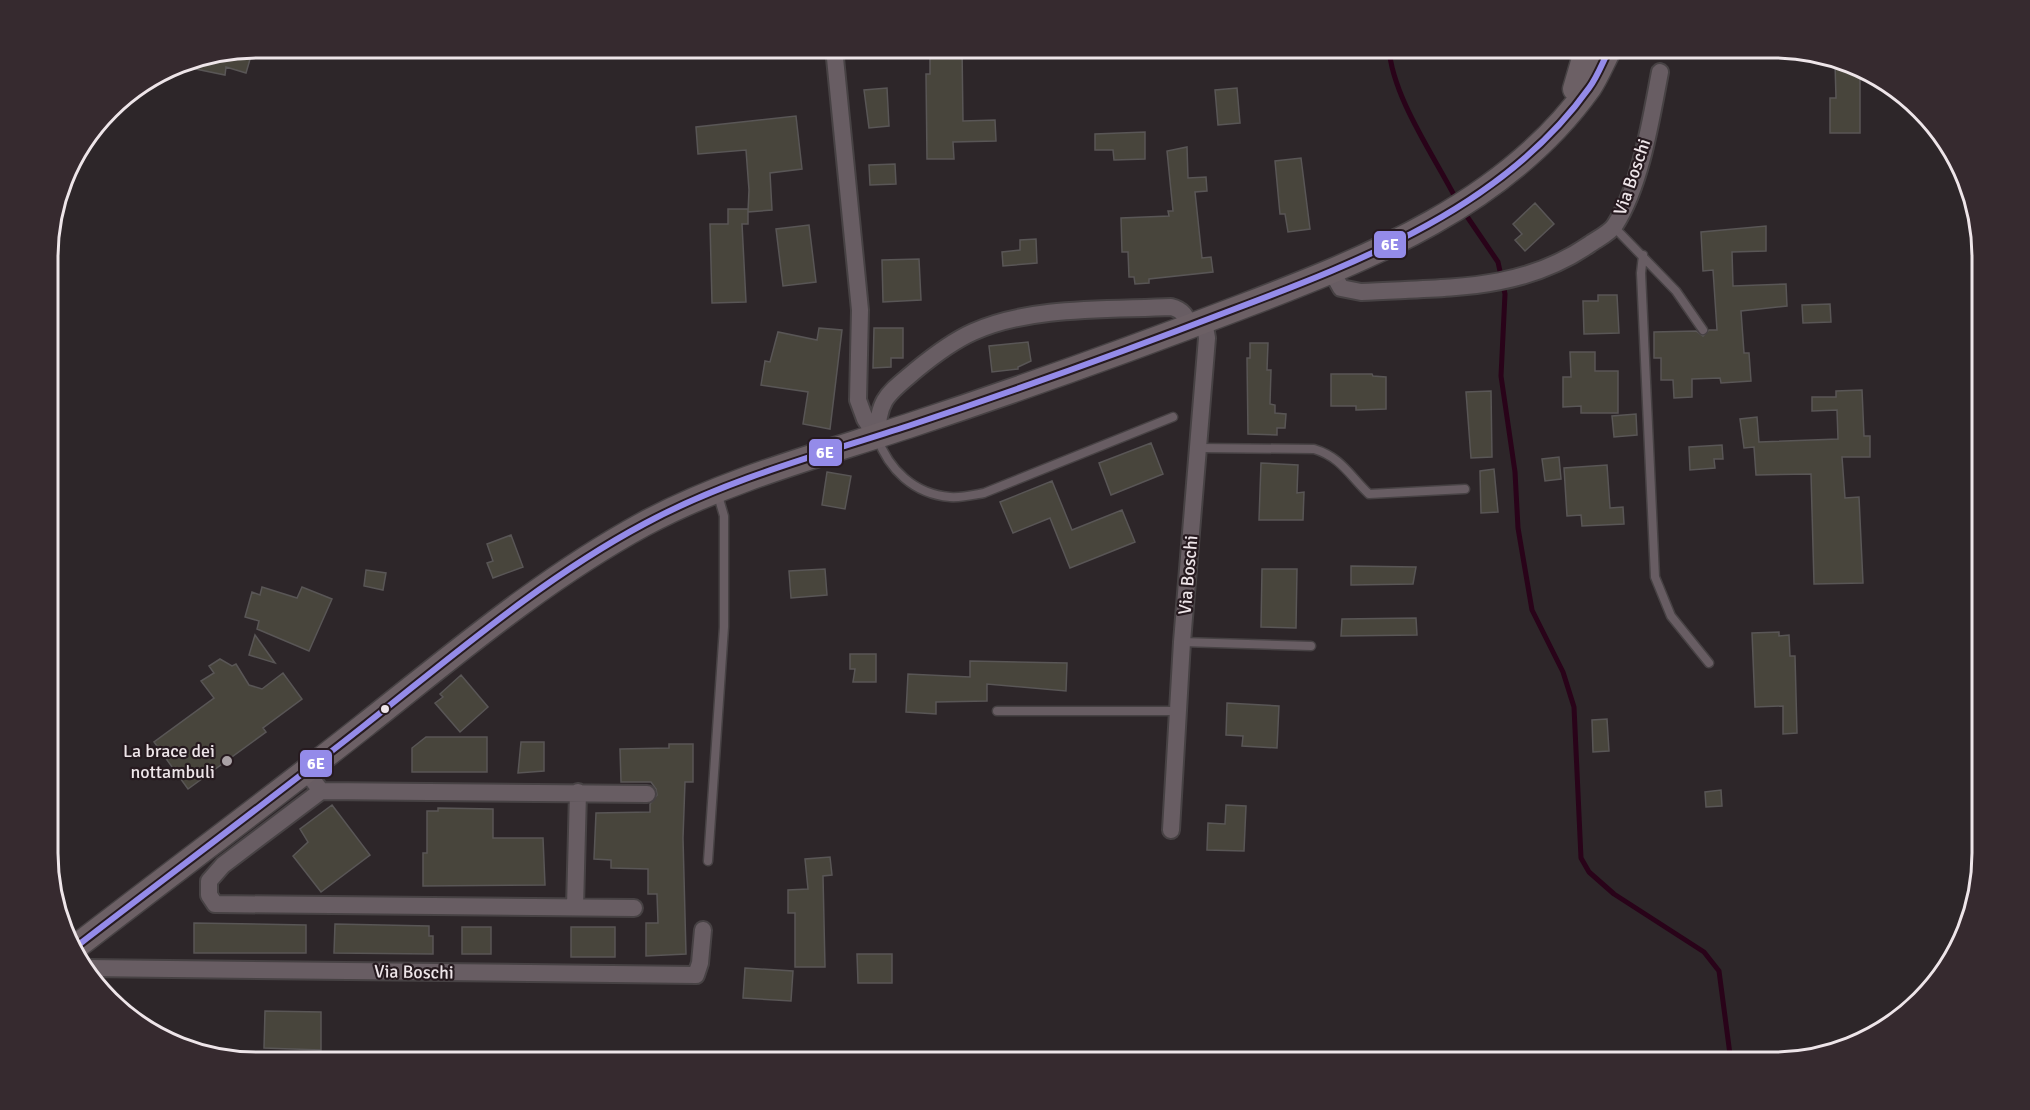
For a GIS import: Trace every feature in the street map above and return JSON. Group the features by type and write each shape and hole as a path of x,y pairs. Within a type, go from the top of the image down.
{"main road":[{"path":"1564,117 1584,58"},
{"path":"81,943 511,610 559,576 649,521 717,492 1013,391 1197,324 1332,272 1380,250 1472,199 1522,160 1591,86 1605,58"}],"street":[{"path":"835,59 860,310 858,400 865,420 877,436"},
{"name":"Via Boschi","path":"1332,272 1341,288 1349,291 1488,284 1520,279 1565,261 1614,226 1632,187 1646,145 1660,72"},
{"path":"877,436 878,411 889,393 931,357 972,332 1016,318 1094,310 1171,307 1180,309 1197,324"},
{"name":"Via Boschi","path":"1171,830 1182,642 1200,448 1207,338 1197,324"},
{"path":"306,771 321,791"},
{"path":"634,908 215,904 209,895 209,881 223,865 321,791 647,794"},
{"path":"575,907 578,792"},
{"name":"Via Boschi","path":"97,970 696,975 700,963 703,930"}],"lane":[{"path":"1614,226 1676,291 1702,330"},
{"path":"1643,255 1641,273 1655,577 1671,616 1709,663"},
{"path":"877,436 882,452 903,480 924,491 951,497 984,493 1173,417"},
{"path":"1200,448 1314,449 1329,453 1347,467 1370,494 1465,489"},
{"path":"708,861 724,627 724,516 717,492"},
{"path":"1182,642 1311,646"},
{"path":"997,711 1178,711"}],"building":[{"path":"250,59 246,73 226,67 225,75 195,69 218,62"},
{"path":"930,59 962,59 963,121 995,120 996,141 953,142 954,159 927,159 926,74 930,74"},
{"path":"1835,68 1860,79 1860,133 1830,133 1830,98 1836,98"},
{"path":"887,88 889,126 869,128 864,90"},
{"path":"1237,88 1240,123 1218,125 1215,90"},
{"path":"796,116 802,169 770,173 772,210 748,212 746,150 698,154 696,127"},
{"path":"1145,132 1145,159 1114,160 1113,150 1095,150 1095,134"},
{"path":"1187,147 1188,178 1206,177 1207,191 1195,192 1202,258 1211,257 1213,272 1149,279 1149,283 1135,284 1134,277 1129,277 1128,252 1122,252 1121,218 1169,216 1168,211 1173,211 1167,151"},
{"path":"1301,158 1310,229 1288,232 1285,214 1280,214 1275,161"},
{"path":"895,164 896,184 870,185 869,165"},
{"path":"1535,203 1554,224 1525,251 1515,240 1522,234 1513,224"},
{"path":"728,209 748,209 748,224 742,224 746,302 712,303 710,224 728,224"},
{"path":"809,225 816,282 783,286 776,229"},
{"path":"1766,226 1766,251 1732,252 1733,286 1786,284 1787,306 1741,311 1744,353 1749,353 1751,381 1721,383 1720,378 1692,379 1692,397 1674,398 1673,380 1661,380 1661,358 1654,358 1654,332 1696,331 1703,336 1709,330 1717,330 1713,270 1703,271 1701,232"},
{"path":"1036,239 1037,263 1003,266 1002,252 1020,250 1020,240"},
{"path":"919,259 921,300 883,302 882,260"},
{"path":"1598,295 1617,295 1619,333 1584,334 1583,301 1598,301"},
{"path":"1830,304 1831,322 1803,323 1802,305"},
{"path":"819,328 842,330 830,429 803,424 808,392 761,385 765,361 770,362 778,332 817,340"},
{"path":"874,328 903,328 903,358 891,358 891,367 873,368"},
{"path":"1028,342 1031,361 1018,369 992,372 989,346"},
{"path":"1250,343 1268,343 1267,370 1271,370 1270,404 1275,405 1275,413 1286,414 1285,428 1277,428 1277,435 1248,434 1247,358 1250,358"},
{"path":"1570,352 1595,352 1595,371 1618,371 1618,413 1581,413 1581,406 1563,407 1563,377 1571,377"},
{"path":"1331,374 1372,374 1386,377 1386,409 1356,410 1356,406 1331,406"},
{"path":"1862,390 1864,436 1870,436 1870,457 1842,457 1845,498 1859,497 1863,583 1814,584 1811,474 1756,475 1754,447 1744,448 1740,419 1757,417 1759,442 1838,439 1837,410 1812,411 1812,397 1836,397 1836,391"},
{"path":"1491,391 1492,457 1471,458 1466,392"},
{"path":"1636,414 1637,435 1614,437 1612,416"},
{"path":"1151,443 1163,474 1111,495 1099,463"},
{"path":"1722,445 1723,459 1714,459 1715,468 1690,470 1689,447"},
{"path":"1559,457 1561,479 1545,481 1542,459"},
{"path":"1261,463 1298,465 1297,493 1304,492 1303,520 1259,520"},
{"path":"1607,465 1610,508 1623,507 1624,524 1582,526 1581,515 1567,516 1564,468"},
{"path":"1494,469 1498,512 1481,513 1480,471"},
{"path":"827,472 851,476 845,509 822,505"},
{"path":"1052,481 1072,530 1122,510 1135,542 1070,568 1050,518 1013,533 1000,502"},
{"path":"511,535 523,567 493,578 487,563 493,561 487,544"},
{"path":"1351,566 1416,567 1413,584 1351,585"},
{"path":"825,569 827,595 791,598 789,571"},
{"path":"1262,569 1297,569 1296,628 1261,627"},
{"path":"366,570 386,573 383,590 364,586"},
{"path":"262,587 297,598 302,587 332,599 309,651 257,629 259,621 245,617 252,592 260,595"},
{"path":"1416,618 1417,635 1341,636 1342,619"},
{"path":"1779,632 1779,636 1789,635 1790,656 1795,656 1797,733 1783,734 1783,706 1755,707 1752,633"},
{"path":"255,635 275,663 249,655"},
{"path":"850,654 876,654 876,682 853,682 855,669 850,669"},
{"path":"220,659 232,666 236,664 249,685 262,689 283,673 302,699 263,728 266,732 188,789 154,742 214,698 201,681 214,673 209,666"},
{"path":"970,661 1067,663 1066,691 987,684 987,701 936,702 936,714 906,712 908,674 970,677"},
{"path":"461,675 488,707 460,732 435,703 443,697 440,694"},
{"path":"1227,703 1279,706 1277,748 1242,746 1243,736 1226,735"},
{"path":"1607,719 1609,751 1593,752 1592,720"},
{"path":"426,737 487,737 487,772 412,772 412,748"},
{"path":"521,742 544,742 544,771 518,773"},
{"path":"669,744 693,744 693,782 685,782 683,838 686,954 646,956 646,923 658,923 657,894 648,894 648,869 611,868 611,860 594,859 596,813 650,812 650,804 657,795 656,789 651,782 621,782 620,749 669,748"},
{"path":"1721,790 1722,806 1706,807 1705,792"},
{"path":"332,805 370,855 321,892 293,856 308,842 300,829"},
{"path":"1226,805 1246,806 1244,851 1207,850 1208,823 1225,824"},
{"path":"438,808 493,809 493,838 543,838 545,885 423,886 423,853 427,853 427,811 438,811"},
{"path":"830,857 832,875 823,876 825,967 795,967 795,913 788,913 788,890 808,889 805,859"},
{"path":"194,923 306,925 306,953 194,953"},
{"path":"335,924 429,926 429,936 433,936 433,954 334,953"},
{"path":"462,927 491,927 491,954 462,954"},
{"path":"571,927 615,927 615,957 571,957"},
{"path":"857,954 892,954 892,983 858,983"},
{"path":"745,968 793,971 791,1001 743,998"},
{"path":"265,1011 321,1012 321,1050 264,1048"}],"waterway":[{"path":"1391,58 1397,85 1405,104 1454,195"},
{"path":"1466,215 1498,262 1505,294 1501,376 1515,472 1518,528 1532,610 1563,672 1574,707 1581,858 1589,872 1614,894 1704,952 1719,971 1730,1051"}],"transit line":[{"name":"6E","path":"81,943 329,753 500,618 570,568 607,545 676,508 741,481 1111,355 1281,291 1380,249 1428,225 1473,197 1516,166 1555,129 1589,88 1605,58"}],"place":[{"name":"La brace dei nottambuli","path":"227,761"}]}
